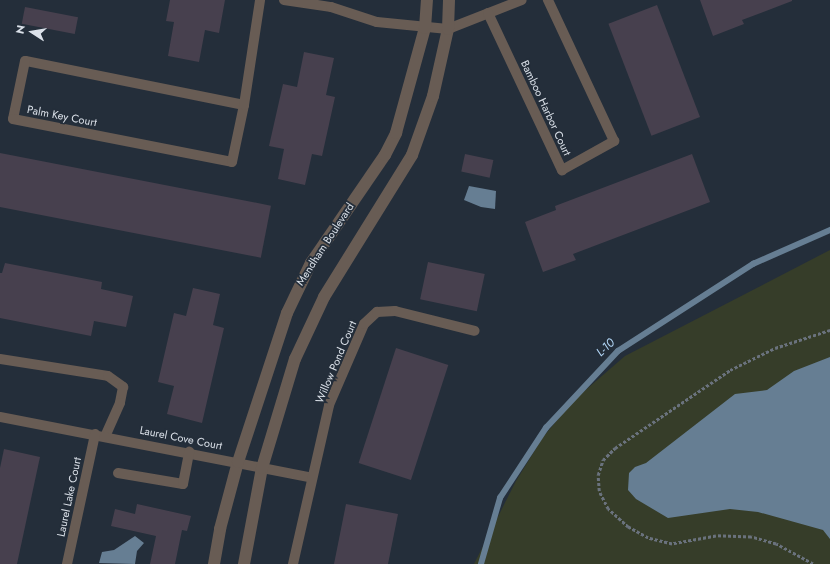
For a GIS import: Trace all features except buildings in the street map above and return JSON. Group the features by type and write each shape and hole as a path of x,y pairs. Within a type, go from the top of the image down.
{"street":[{"name":"Mendham Boulevard","path":"214,564 220,529 238,462 296,291 335,225 385,155 396,133 425,28 427,0"},
{"path":"244,564 262,468 285,387 307,328 341,267 412,155 433,96 448,29 449,0"}],"lane":[{"name":"Palm Key Court","path":"244,105 25,61 13,119 232,162 244,105 260,0"},
{"path":"284,0 331,7 377,22 425,28 448,29 522,0"},
{"name":"Bamboo Harbor Court","path":"488,14 562,170 614,141 548,0"},
{"name":"Willow Pond Court","path":"293,564 310,477 329,405 356,339 371,315 395,311 475,331"},
{"name":"Laurel Lake Court","path":"0,359 108,376 123,387 120,403 100,435 67,564"},
{"name":"Laurel Cove Court","path":"0,417 189,452 262,468"},
{"path":"118,473 183,484 189,452"},
{"path":"262,468 310,477"}],"path":[{"path":"813,564 776,544 751,537 716,536 672,544 648,538 628,527 608,509 599,491 598,475 603,460 615,448 730,370 793,341 830,330"}],"green space":[{"path":"830,250 830,564 474,564 516,481 543,437 574,400 625,356"}],"water":[{"path":"469,186 496,191 495,209 481,207 464,200"},
{"path":"830,357 830,539 823,530 758,512 730,509 668,518 636,499 628,490 629,473 635,467 646,463 735,394 767,390 794,371"},
{"path":"135,536 144,543 137,551 135,564 99,563 102,552 114,550"}],"waterway":[{"name":"L-10","path":"481,564 500,498 546,428 618,351 753,264 830,230"}]}
